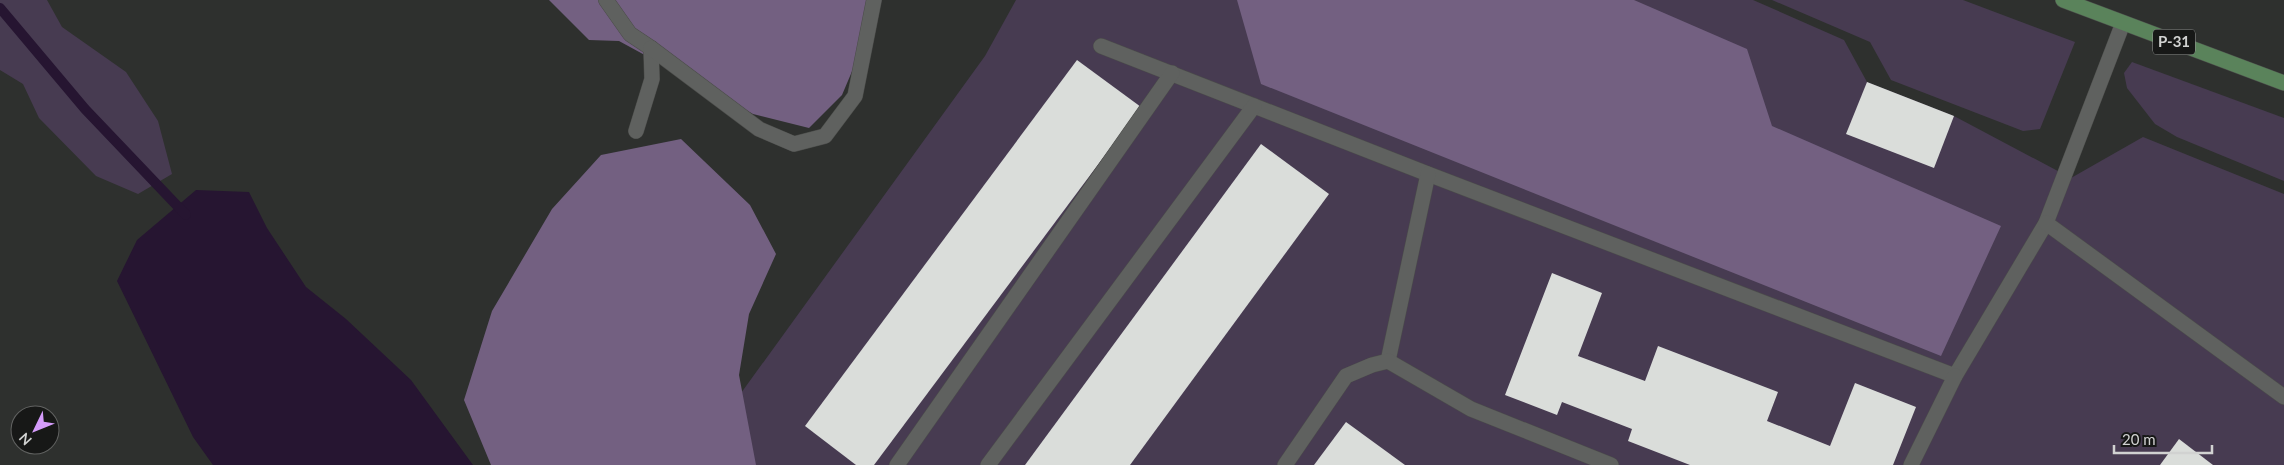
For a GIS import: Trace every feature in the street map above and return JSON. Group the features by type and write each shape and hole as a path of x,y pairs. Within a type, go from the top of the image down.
{"main road":[{"name":"Р-31","path":"2063,0 2284,83"}],"lane":[{"path":"606,0 630,34 758,129 794,144 825,136 855,96 874,0"},
{"path":"1911,465 1955,376 2046,223 2123,23"},
{"path":"1101,46 1428,174 1955,376"},
{"path":"636,131 652,79 651,48"},
{"path":"897,465 1172,73"},
{"path":"988,465 1254,106"},
{"path":"1388,361 1428,174"},
{"path":"2046,223 2284,397"},
{"path":"1285,465 1346,376 1372,365 1388,361 1471,409 1611,465"}],"shaded area":[{"path":"0,0 47,0 62,27 126,72 158,121 172,174 138,194 96,176 39,118 23,84 0,70"},
{"path":"549,0 870,0 864,43 842,95 809,128 753,114 619,41 589,40"},
{"path":"1016,0 1753,0 1844,40 1867,82 1954,116 2071,178 2143,137 2284,194 2284,465 689,465 985,56"},
{"path":"1237,0 1634,0 1747,49 1772,126 2001,226 1941,356 1261,84"},
{"path":"1772,0 1963,0 2075,42 2040,129 2023,131 1891,80 1870,42"},
{"path":"2132,62 2284,118 2284,181 2177,137 2155,124 2127,88 2124,73"},
{"path":"681,139 750,205 776,254 749,314 739,375 756,465 491,465 464,400 492,311 552,209 601,155"},
{"path":"196,190 249,192 267,228 306,287 346,319 411,380 473,465 213,465 193,437 117,281 137,240"}],"building":[{"path":"1077,60 1141,107 874,465 856,465 805,426"},
{"path":"1867,82 1954,116 1934,168 1846,134"},
{"path":"1261,144 1329,194 1130,465 1025,465"},
{"path":"1552,273 1602,293 1578,356 1645,381 1658,346 1778,392 1767,421 1830,446 1855,383 1916,407 1893,465 1690,465 1628,441 1632,429 1562,402 1557,415 1505,395"},
{"path":"1346,422 1405,465 1314,465"},
{"path":"2179,439 2213,465 2160,465"}],"waterway":[{"path":"0,8 85,109 186,215"}]}
